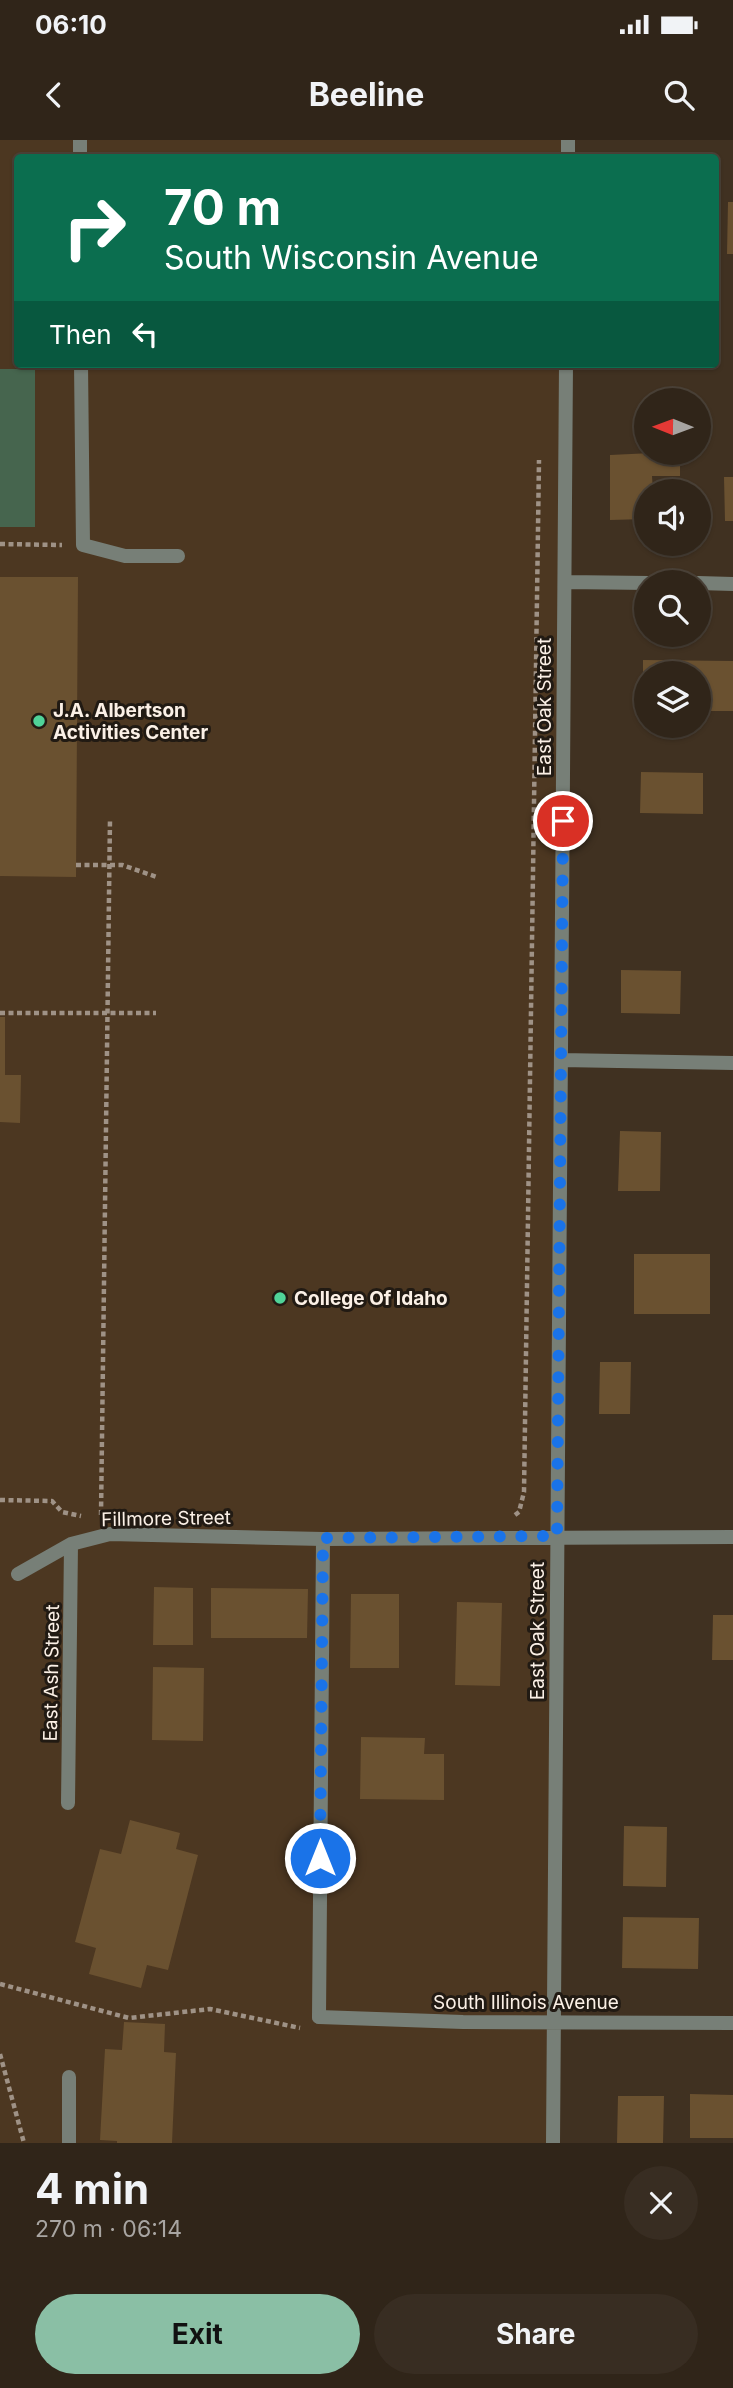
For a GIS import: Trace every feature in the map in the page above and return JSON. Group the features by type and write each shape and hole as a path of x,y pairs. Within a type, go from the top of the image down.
{"street":[{"path":"81,368 82,545 125,556 178,556"},
{"name":"East Oak Street","path":"553,2143 566,368"},
{"path":"565,582 634,583"},
{"path":"711,583 733,584"},
{"path":"561,1060 733,1063"},
{"name":"Fillmore Street","path":"18,1574 71,1544 110,1534 323,1538 733,1537"},
{"path":"319,2017 323,1538"},
{"name":"East Ash Street","path":"68,1803 71,1544"},
{"name":"South Illinois Avenue","path":"319,2017 463,2022 733,2024"},
{"path":"69,2077 69,2143"}],"path":[{"path":"508,1520 519,1512 524,1493 540,446"},
{"path":"0,544 82,545"},
{"path":"101,1516 110,819"},
{"path":"76,865 122,865 157,877"},
{"path":"0,1013 156,1013"},
{"path":"0,1500 52,1501 62,1512 75,1516 114,1516"},
{"path":"0,1984 129,2018 210,2009 302,2028 319,2017"},
{"path":"0,2054 24,2143"}],"shaded area":[{"name":"College Of Idaho","path":"0,140 568,140 568,154 14,154 14,368 566,368 553,2143 0,2143"}],"green space":[{"path":"0,369 35,369 35,527 0,527"}],"building":[{"path":"728,202 733,202 733,254 727,254"},
{"path":"634,454 634,466 680,466 680,476 634,479 634,519 610,520 610,455"},
{"path":"724,477 733,477 733,521 725,521"},
{"name":"J.A. Albertson Activities Center","path":"0,577 78,577 76,877 0,876"},
{"path":"643,660 733,661 733,711 711,711 711,661"},
{"path":"641,772 703,773 703,814 640,813"},
{"path":"621,970 681,971 680,1014 621,1013"},
{"path":"0,1017 5,1017 5,1075 21,1075 20,1123 0,1122"},
{"path":"620,1131 661,1132 660,1191 618,1191"},
{"path":"634,1254 710,1254 710,1314 634,1314"},
{"path":"600,1362 631,1362 630,1414 599,1414"},
{"path":"154,1587 193,1588 193,1645 153,1645"},
{"path":"211,1588 308,1589 307,1638 211,1638"},
{"path":"351,1594 399,1594 399,1668 350,1668"},
{"path":"457,1602 502,1603 500,1686 455,1685"},
{"path":"713,1615 733,1615 733,1660 712,1660"},
{"path":"153,1667 204,1668 203,1741 152,1740"},
{"path":"361,1737 425,1738 424,1754 444,1754 444,1800 360,1799"},
{"path":"130,1820 180,1833 176,1849 198,1855 168,1970 147,1965 141,1988 89,1974 96,1948 75,1942 100,1849 121,1854"},
{"path":"624,1826 667,1827 666,1887 623,1886"},
{"path":"623,1917 699,1918 698,1969 622,1968"},
{"path":"124,2022 165,2024 164,2052 176,2053 172,2143 117,2143 100,2140 105,2049 122,2050"},
{"path":"690,2094 733,2095 733,2138 690,2138"},
{"path":"618,2096 664,2096 663,2143 617,2143"}],"place":[{"name":"J.A. Albertson Activities Center","path":"39,721"},
{"name":"College Of Idaho","path":"280,1298"}],"route":[{"path":"320,1858 323,1538 557,1536 563,821"}]}
